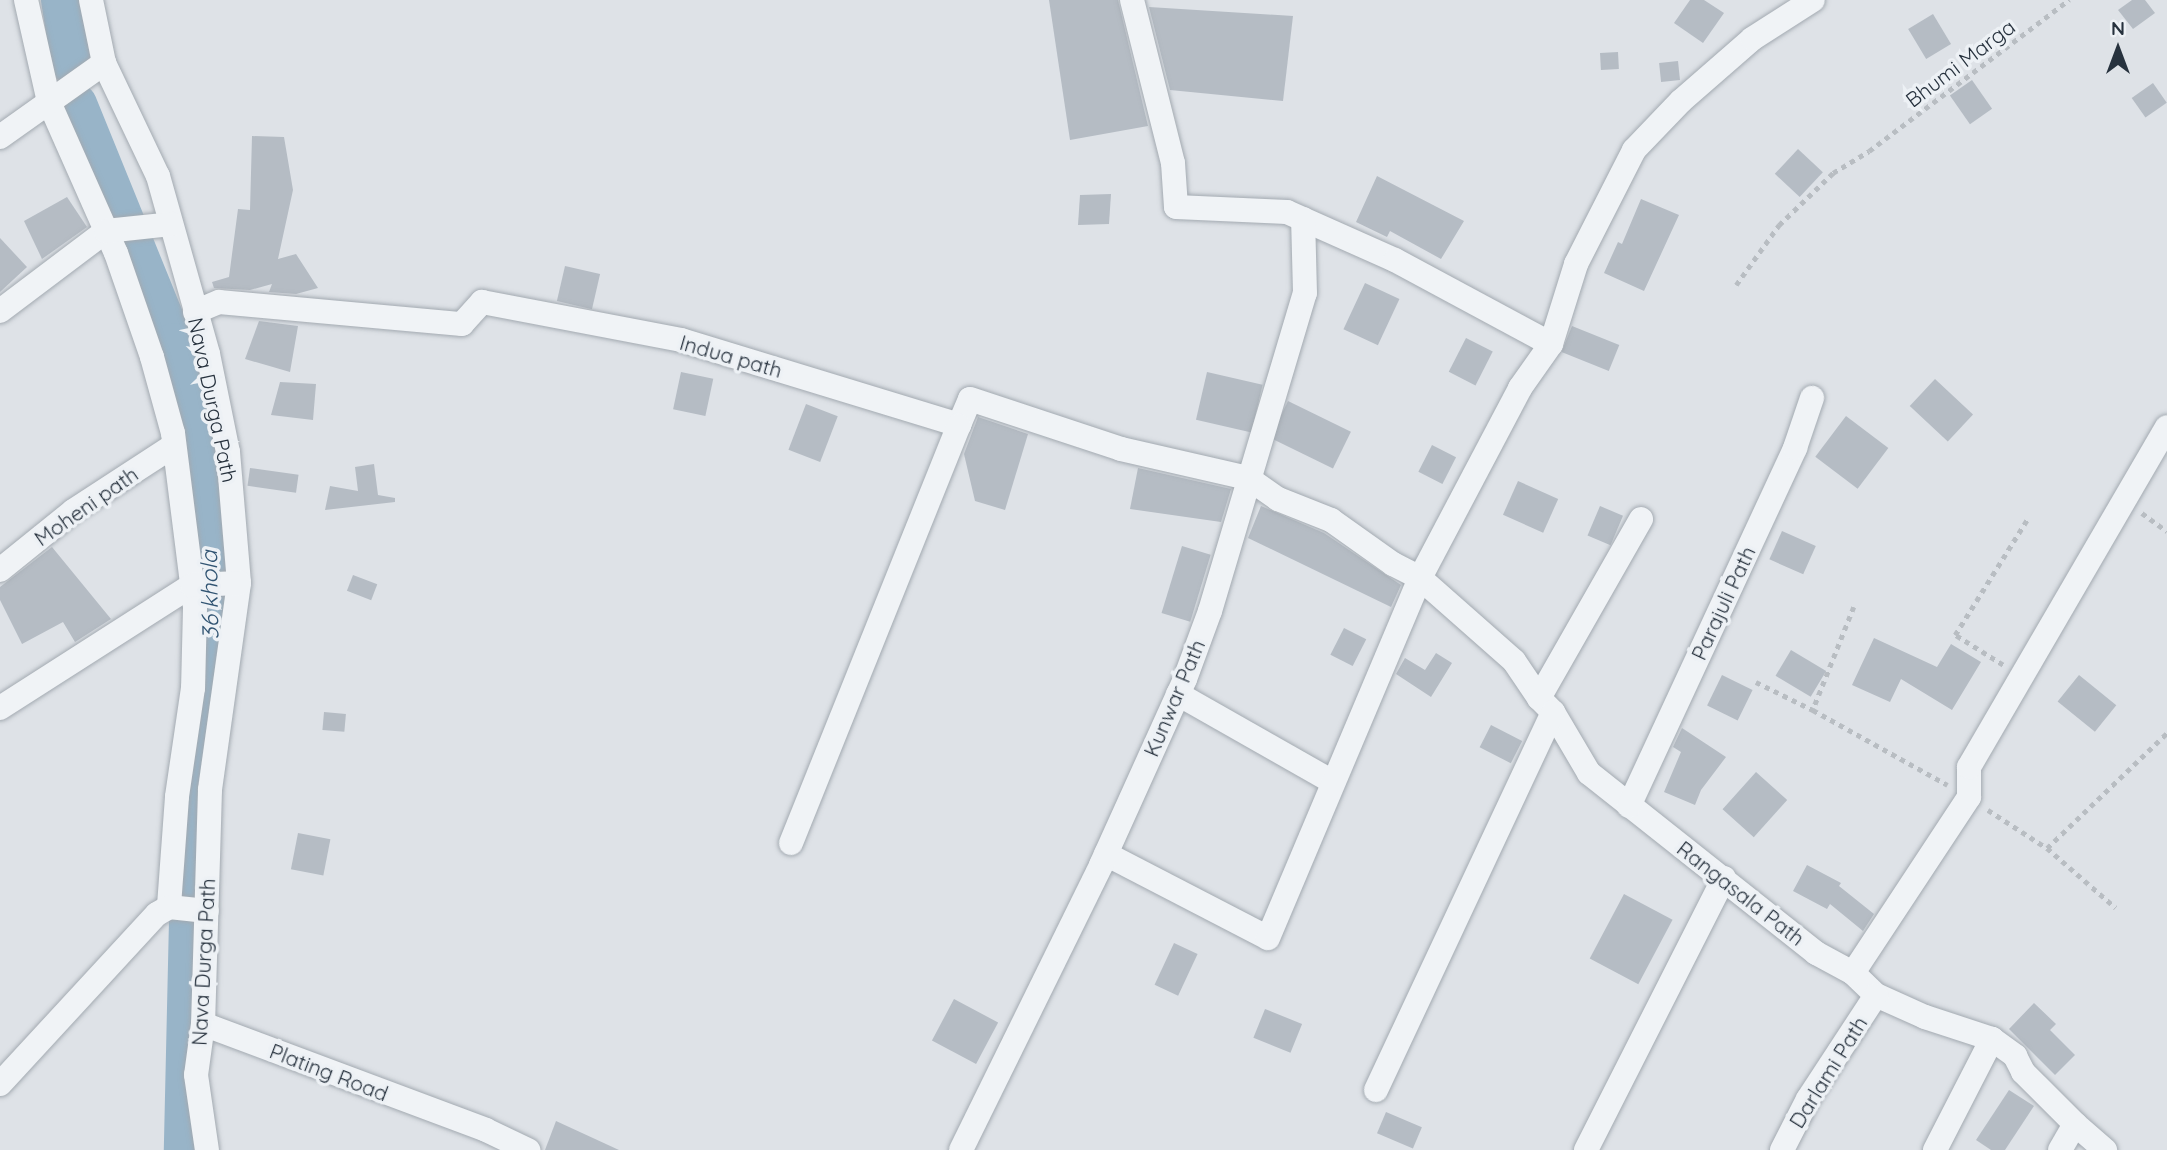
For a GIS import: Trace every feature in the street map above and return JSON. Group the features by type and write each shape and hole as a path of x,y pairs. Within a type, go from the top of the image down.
{"street":[{"path":"26,0 48,102 106,231 152,357 173,433 195,608 193,688 177,797 169,907"},
{"name":"Nava Durga Path","path":"91,0 104,63 158,176 208,354 228,452 239,583 210,790 203,1024 196,1075 206,1150"},
{"path":"1132,0 1172,163 1176,207 1287,212 1395,260 1551,344"},
{"path":"1106,853 1268,938 1420,578 1520,388 1551,344 1576,264 1634,150 1681,102 1752,39 1813,0"},
{"path":"0,136 104,63"},
{"name":"Kunwar Path","path":"961,1150 1106,853 1178,694 1210,611 1305,293 1303,219"},
{"path":"0,311 106,231 171,224"},
{"name":"Indua path","path":"195,312 219,302 462,324 482,302 681,340 959,425"},
{"name":"Parajuli Path","path":"1629,806 1795,449 1812,398"},
{"path":"791,843 970,399 1121,449 1248,478"},
{"path":"1853,973 1969,797 1969,767 2167,427"},
{"name":"Moheni path","path":"0,569 73,511 173,446"},
{"name":"Rangasala Path","path":"1248,478 1278,499 1331,520 1393,564 1420,578 1514,661 1546,705 1589,773 1724,877 1816,953 1853,973 1876,995 1925,1017 1992,1039 2015,1056 2022,1072 2075,1125 2105,1150"},
{"path":"1376,1090 1546,705 1642,519"},
{"path":"0,708 192,585 239,583"},
{"path":"1178,694 1333,782"},
{"path":"1586,1150 1724,877"},
{"path":"0,1084 157,914 169,907 207,911"},
{"name":"Darlami Path","path":"1782,1150 1808,1099 1876,995"},
{"name":"Plating Road","path":"203,1024 454,1121 486,1130 528,1150"},
{"path":"1934,1150 1992,1039"},
{"path":"2060,1150 2075,1125"}],"path":[{"name":"Bhumi Marga","path":"1735,285 1779,225 1833,173 1869,151 2069,0"},
{"path":"2124,500 2167,531"},
{"path":"2022,677 1955,635 2028,518"},
{"path":"1813,710 1854,607"},
{"path":"1756,682 1813,710 1969,797 2047,848 2116,908"},
{"path":"2047,848 2167,733"}],"building":[{"path":"1049,0 1118,0 1148,126 1070,140"},
{"path":"1690,0 1704,0 1724,13 1703,43 1674,23"},
{"path":"2132,0 2145,0 2155,13 2133,29 2118,10"},
{"path":"1149,7 1293,16 1283,101 1170,90"},
{"path":"1933,14 1951,44 1926,59 1908,29"},
{"path":"1618,52 1619,69 1601,70 1600,53"},
{"path":"1678,61 1680,80 1661,82 1659,63"},
{"path":"1972,80 1992,109 1970,124 1950,95"},
{"path":"2153,83 2167,103 2145,118 2132,98"},
{"path":"252,136 284,137 293,190 278,259 296,254 318,288 296,294 269,292 272,284 250,290 214,288 212,282 229,277 238,209 250,210"},
{"path":"1798,149 1823,172 1800,197 1775,174"},
{"path":"1377,176 1464,221 1441,259 1390,231 1387,237 1356,222"},
{"path":"1111,194 1109,224 1078,225 1080,195"},
{"path":"67,197 87,227 42,259 24,221"},
{"path":"1641,199 1679,215 1644,291 1604,273 1618,242 1622,244"},
{"path":"0,238 27,267 0,292"},
{"path":"565,266 600,274 592,309 557,301"},
{"path":"1365,283 1399,299 1378,345 1343,329"},
{"path":"259,321 298,326 290,372 245,359"},
{"path":"1572,326 1619,345 1609,371 1562,352"},
{"path":"1466,338 1493,352 1475,385 1449,372"},
{"path":"681,372 713,379 705,416 673,409"},
{"path":"1207,372 1263,385 1252,433 1196,420"},
{"path":"1935,379 1973,414 1948,442 1910,406"},
{"path":"280,382 316,384 313,420 271,415"},
{"path":"1288,401 1351,432 1333,469 1270,438"},
{"path":"806,404 838,416 820,462 788,450"},
{"path":"1846,416 1888,448 1858,489 1815,457"},
{"path":"978,417 1028,434 1005,510 975,501 964,454"},
{"path":"1432,445 1456,457 1442,484 1418,472"},
{"path":"374,464 378,495 395,498 395,502 325,510 330,486 358,491 355,467"},
{"path":"250,468 299,475 296,493 247,486"},
{"path":"1138,468 1231,489 1221,522 1130,509"},
{"path":"1518,481 1558,499 1543,533 1503,515"},
{"path":"1261,506 1324,533 1401,585 1391,607 1248,538"},
{"path":"1600,506 1623,516 1611,545 1587,535"},
{"path":"1782,531 1816,546 1803,574 1769,559"},
{"path":"1182,546 1211,555 1190,622 1162,613"},
{"path":"52,547 111,619 75,642 63,622 22,644 0,600 0,587"},
{"path":"353,575 377,584 371,600 347,591"},
{"path":"1344,628 1366,639 1353,666 1330,655"},
{"path":"1874,638 1937,667 1951,644 1981,662 1952,710 1901,679 1890,702 1852,685"},
{"path":"1791,650 1826,671 1811,697 1776,676"},
{"path":"1436,653 1452,663 1431,697 1396,674 1405,658 1425,670"},
{"path":"1722,675 1753,690 1738,720 1707,706"},
{"path":"2079,675 2116,705 2095,732 2058,701"},
{"path":"324,712 346,714 344,732 322,730"},
{"path":"1491,725 1522,741 1511,763 1480,747"},
{"path":"1682,728 1726,757 1701,790 1695,805 1664,792 1681,752 1673,747"},
{"path":"1756,772 1787,800 1754,837 1723,809"},
{"path":"298,833 330,839 323,876 291,869"},
{"path":"1807,865 1841,883 1839,886 1874,914 1863,931 1830,904 1827,909 1793,891"},
{"path":"1624,894 1673,920 1638,984 1590,958"},
{"path":"1174,943 1198,954 1178,996 1155,985"},
{"path":"954,999 998,1022 976,1064 932,1040"},
{"path":"2034,1003 2056,1024 2050,1030 2075,1055 2055,1075 2009,1029"},
{"path":"1265,1009 1302,1024 1290,1053 1253,1038"},
{"path":"2009,1090 2034,1106 2005,1150 1991,1150 1976,1140"},
{"path":"1386,1112 1422,1127 1413,1148 1377,1133"},
{"path":"556,1121 619,1150 545,1150"}],"waterway":[{"name":"36 khola","path":"61,0 71,64"},
{"name":"36 khola","path":"77,104 174,343 203,466 215,619 192,788 184,1150"}]}
